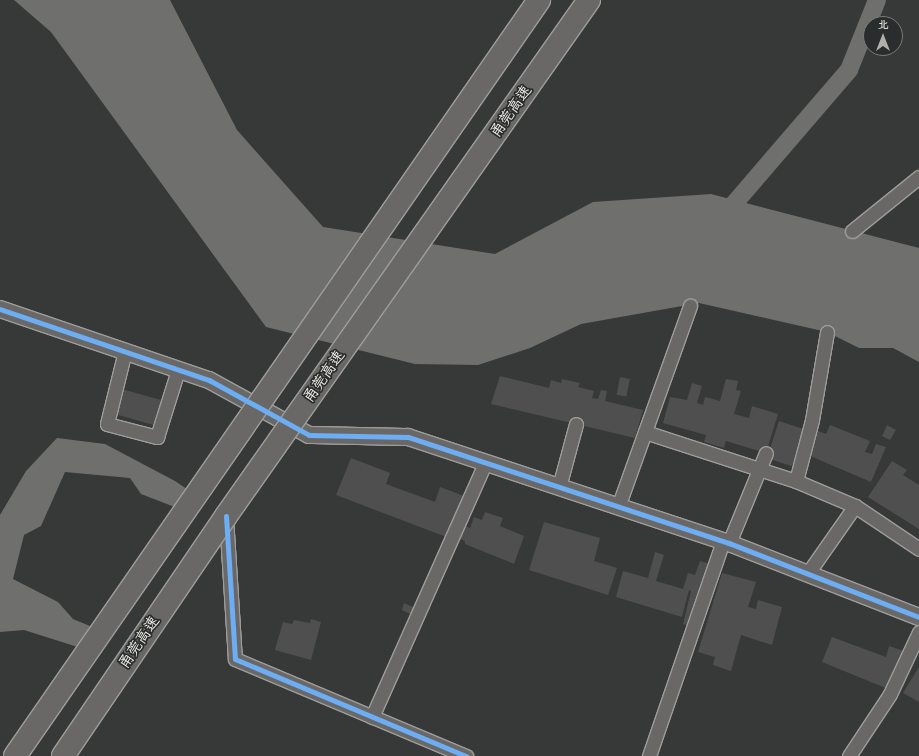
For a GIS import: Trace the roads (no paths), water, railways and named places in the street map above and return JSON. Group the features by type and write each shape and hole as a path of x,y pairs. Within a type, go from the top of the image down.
{"highway":[{"path":"15,756 539,0"},
{"name":"甬莞高速","path":"63,756 226,516 590,0"}],"street":[{"path":"852,231 919,177"},
{"path":"618,507 690,306"},
{"path":"0,309 209,380 309,435 408,437 726,542 919,617"},
{"path":"796,481 812,420 827,332"},
{"path":"125,352 107,424 157,436 178,370"},
{"path":"559,488 576,424"},
{"path":"645,432 796,481 855,506 919,549"},
{"path":"649,756 726,542 766,453"},
{"path":"372,717 485,463"},
{"path":"808,573 855,506"},
{"path":"226,516 235,659 466,756"},
{"path":"849,756 890,694 919,632"}],"waterway":[{"path":"720,220 849,70 877,0"}]}
